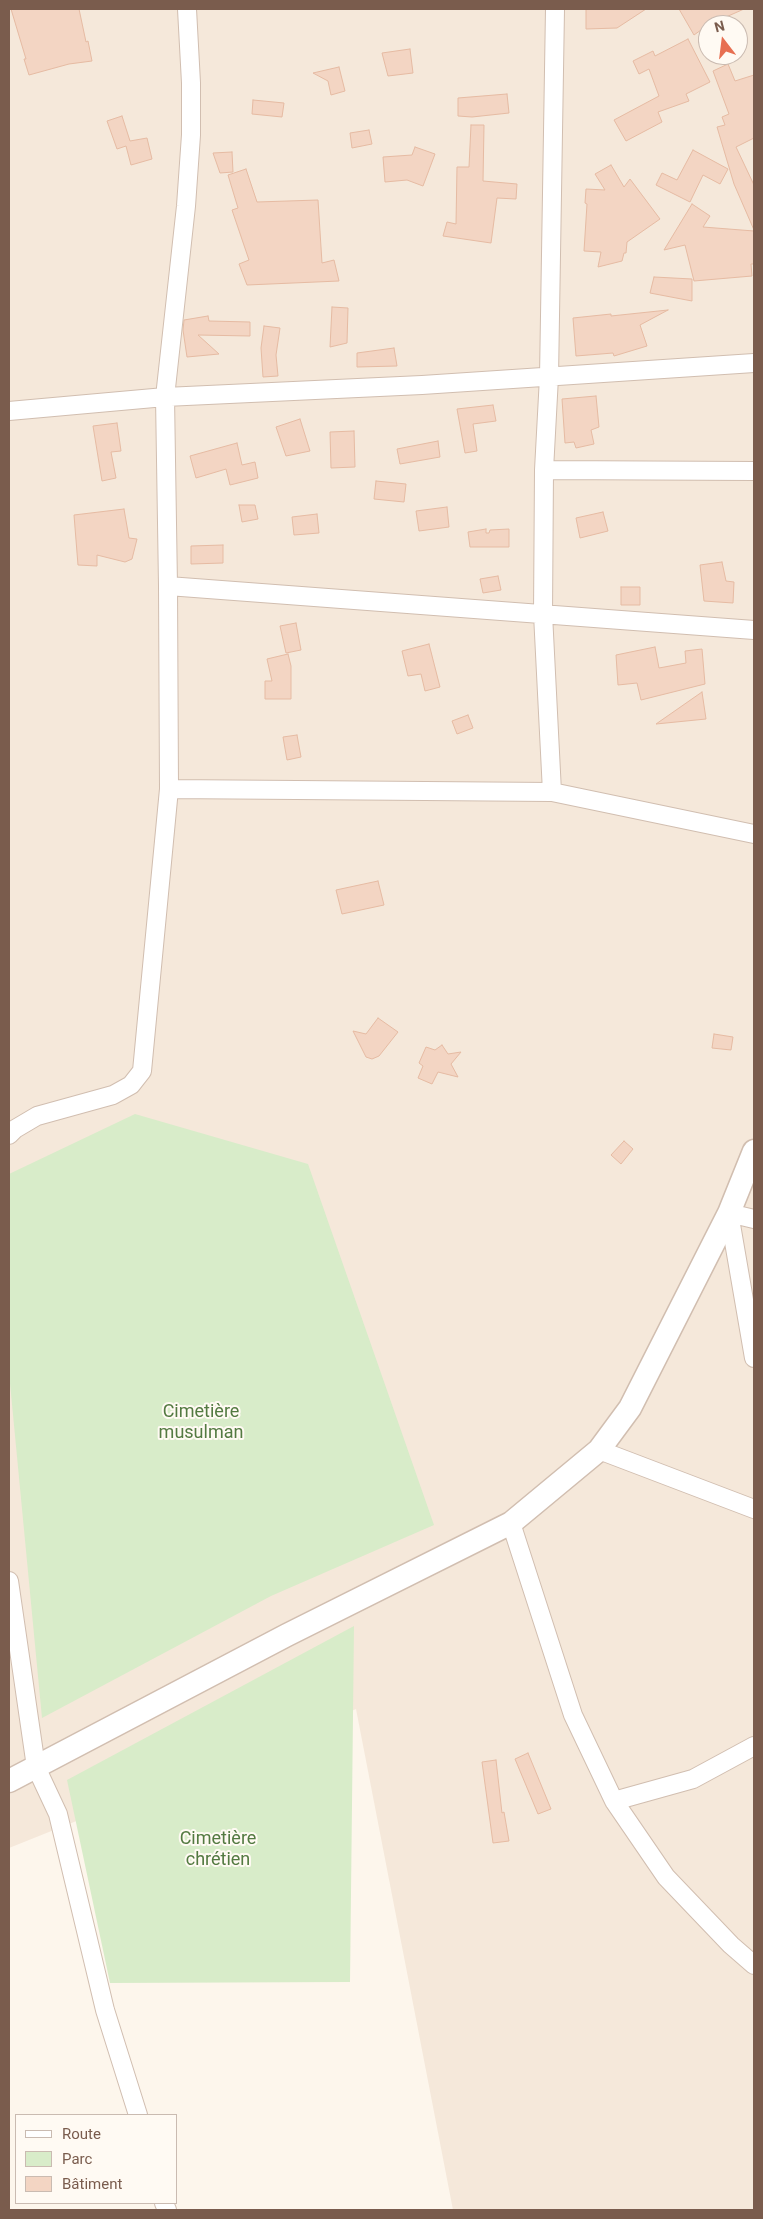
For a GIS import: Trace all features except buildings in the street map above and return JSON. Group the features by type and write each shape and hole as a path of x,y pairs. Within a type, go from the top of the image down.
{"street":[{"path":"9,1135 15,1129 37,1116 113,1094 131,1085 142,1072 169,788 165,397 186,206 191,134 192,83 186,9"},
{"path":"552,792 544,614 544,470 549,377 555,9"},
{"path":"9,411 165,397 422,385 754,363"},
{"path":"544,470 754,471"},
{"path":"168,586 754,630"},
{"path":"169,788 552,792 754,834"},
{"path":"9,1781 287,1635 511,1523 599,1450 630,1408 728,1212 754,1151"},
{"path":"728,1212 754,1219"},
{"path":"728,1212 754,1358"},
{"path":"599,1450 754,1510"},
{"path":"511,1523 573,1715 614,1801 666,1876 731,1945 754,1965"},
{"path":"9,1581 36,1766 58,1814 105,2010 138,2114"},
{"path":"614,1801 692,1779 754,1746"}],"shaded area":[{"path":"9,9 754,9 754,2210 453,2210 356,1709 9,1848"}],"green space":[{"name":"Cimetière musulman","path":"135,1114 308,1164 434,1525 271,1596 42,1718 9,1373 9,1174"},
{"name":"Cimetière chrétien","path":"354,1626 350,1982 110,1983 67,1780"}]}
